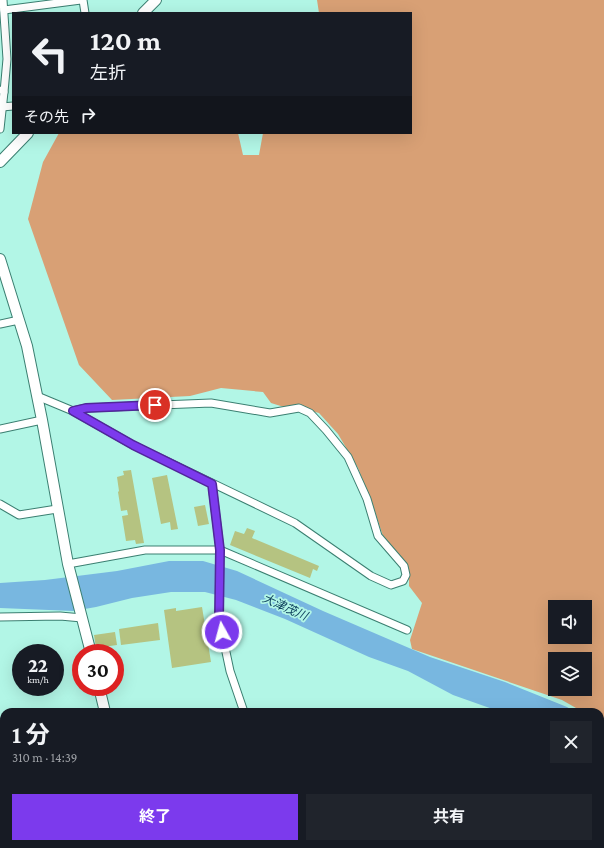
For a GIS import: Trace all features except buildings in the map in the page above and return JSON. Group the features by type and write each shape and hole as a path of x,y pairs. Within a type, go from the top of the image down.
{"street":[{"path":"0,129 2,90 10,54 3,0"},
{"path":"4,10 82,0 84,12"},
{"path":"144,12 156,0"},
{"path":"2,107 12,106"},
{"path":"0,162 27,134"},
{"path":"0,259 27,346 68,564 89,644"},
{"path":"0,324 19,320"},
{"path":"37,396 73,411 133,445 295,523 371,576 391,585 403,582 406,575 404,566 378,536 367,499 348,457 310,413 299,408 270,413 211,403 93,407 73,411"},
{"path":"0,429 42,420"},
{"path":"212,484 220,550 219,619 230,671 243,708"},
{"path":"0,504 19,516 57,508"},
{"path":"68,564 145,550 220,550 407,630"},
{"path":"0,617 60,616 82,618"},
{"path":"101,696 104,708"}],"shaded area":[{"path":"317,0 604,0 604,708 576,708 562,700 550,696 592,696 592,652 548,652 548,695 412,649 410,640 422,603 409,586 409,568 383,536 358,468 338,434 319,413 303,409 297,411 271,403 263,392 221,388 190,396 112,400 79,365 28,219 43,162 58,134 238,134 243,155 259,155 263,134 412,134 412,12 319,12"}],"water":[{"name":"大津茂川","path":"169,561 203,561 237,571 323,611 430,657 505,682 569,708 490,708 453,695 408,671 369,657 285,619 236,600 205,592 171,592 132,598 73,611 0,608 0,583 45,580 117,571"}],"route":[{"path":"155,405 106,406 73,411 133,445 212,484 220,550 219,619 222,632"}]}
